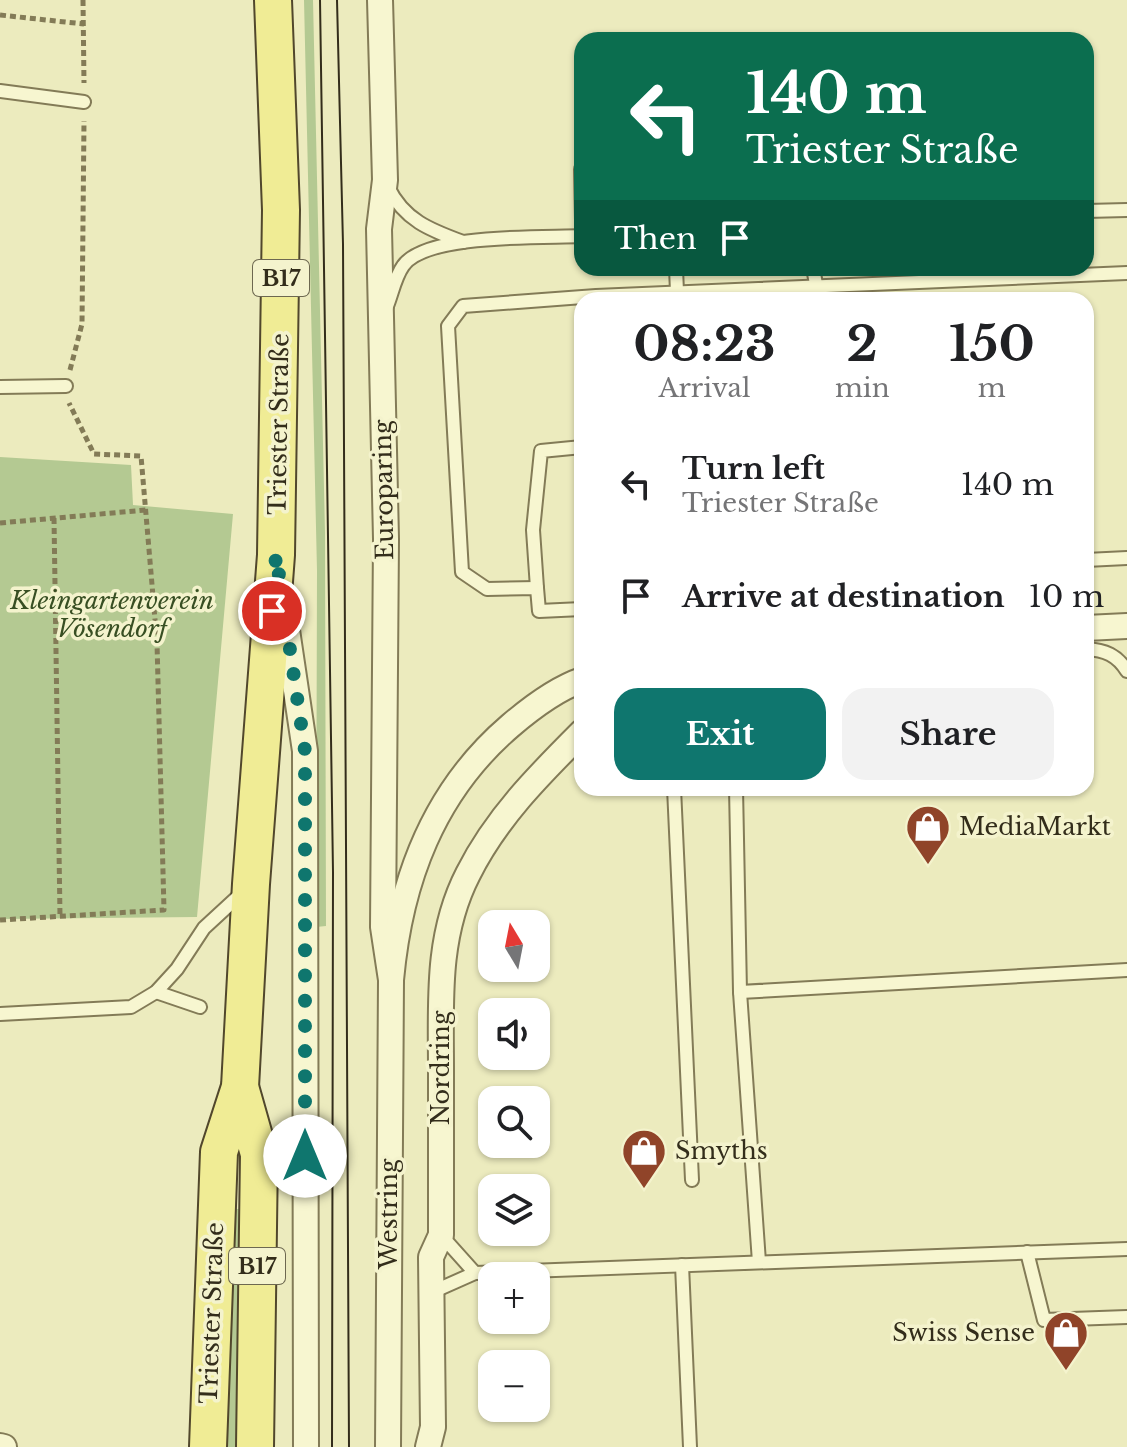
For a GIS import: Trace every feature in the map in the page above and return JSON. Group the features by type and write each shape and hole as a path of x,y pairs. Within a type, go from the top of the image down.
{"main road":[{"name":"Triester Straße","path":"204,1441 219,1152 240,1087 251,884 276,555 281,210 273,0"},
{"name":"Triester Straße","path":"240,1087 259,1154 255,1447"}],"street":[{"name":"Europaring","path":"380,0 385,180 379,229 386,539 383,927 391,980"},
{"path":"276,555 305,751 306,1447"},
{"path":"1094,628 1127,626"},
{"path":"391,980 396,928 409,877 428,829 451,789 487,746 527,712 574,685"},
{"name":"Nordring","path":"428,1447 433,1427 431,1257 441,1235 441,960 453,909 467,874 496,825 532,782 574,740"},
{"name":"Westring","path":"388,1447 391,980"}],"lane":[{"path":"0,91 84,102"},
{"path":"385,180 407,216 424,227 463,242"},
{"path":"1094,211 1127,210"},
{"path":"381,320 403,264 424,251 463,242 574,236"},
{"path":"1094,273 1127,273"},
{"path":"676,276 677,292 814,286 919,276"},
{"path":"813,276 816,292"},
{"path":"537,588 487,589 462,572 448,326 463,306 574,299"},
{"path":"0,387 66,386"},
{"path":"574,448 541,451 533,530 539,611 574,609"},
{"path":"1094,560 1127,558"},
{"path":"1094,650 1120,659 1127,671"},
{"path":"674,796 692,1180"},
{"path":"736,796 740,992 759,1262"},
{"path":"0,1014 131,1007 156,992 177,969 204,928 251,884"},
{"path":"740,992 1127,970"},
{"path":"156,992 200,1007"},
{"path":"441,1235 475,1273"},
{"path":"430,1293 475,1273 1127,1249"},
{"path":"1027,1252 1044,1320 1127,1317"},
{"path":"682,1265 690,1447"}],"path":[{"path":"0,920 164,910 157,643 141,456 94,454 72,413 66,386 82,324 83,0"},
{"path":"0,15 84,24"},
{"path":"0,523 146,510"},
{"path":"54,518 60,916"}],"green space":[{"path":"304,0 313,0 325,533 326,926 316,927 317,571"},
{"name":"Kleingartenverein Vösendorf","path":"0,457 131,465 133,505 233,514 197,917 0,919"},
{"path":"233,1209 239,1209 240,1216 239,1447 227,1447"}],"tram line":[{"path":"320,0 333,872 332,1447"},
{"path":"337,0 343,244 349,1447"}],"place":[{"name":"MediaMarkt","path":"928,866"},
{"name":"Smyths","path":"644,1190"},
{"name":"Swiss Sense","path":"1066,1372"}],"route":[{"path":"272,611 276,555 305,751 305,1156"}]}
